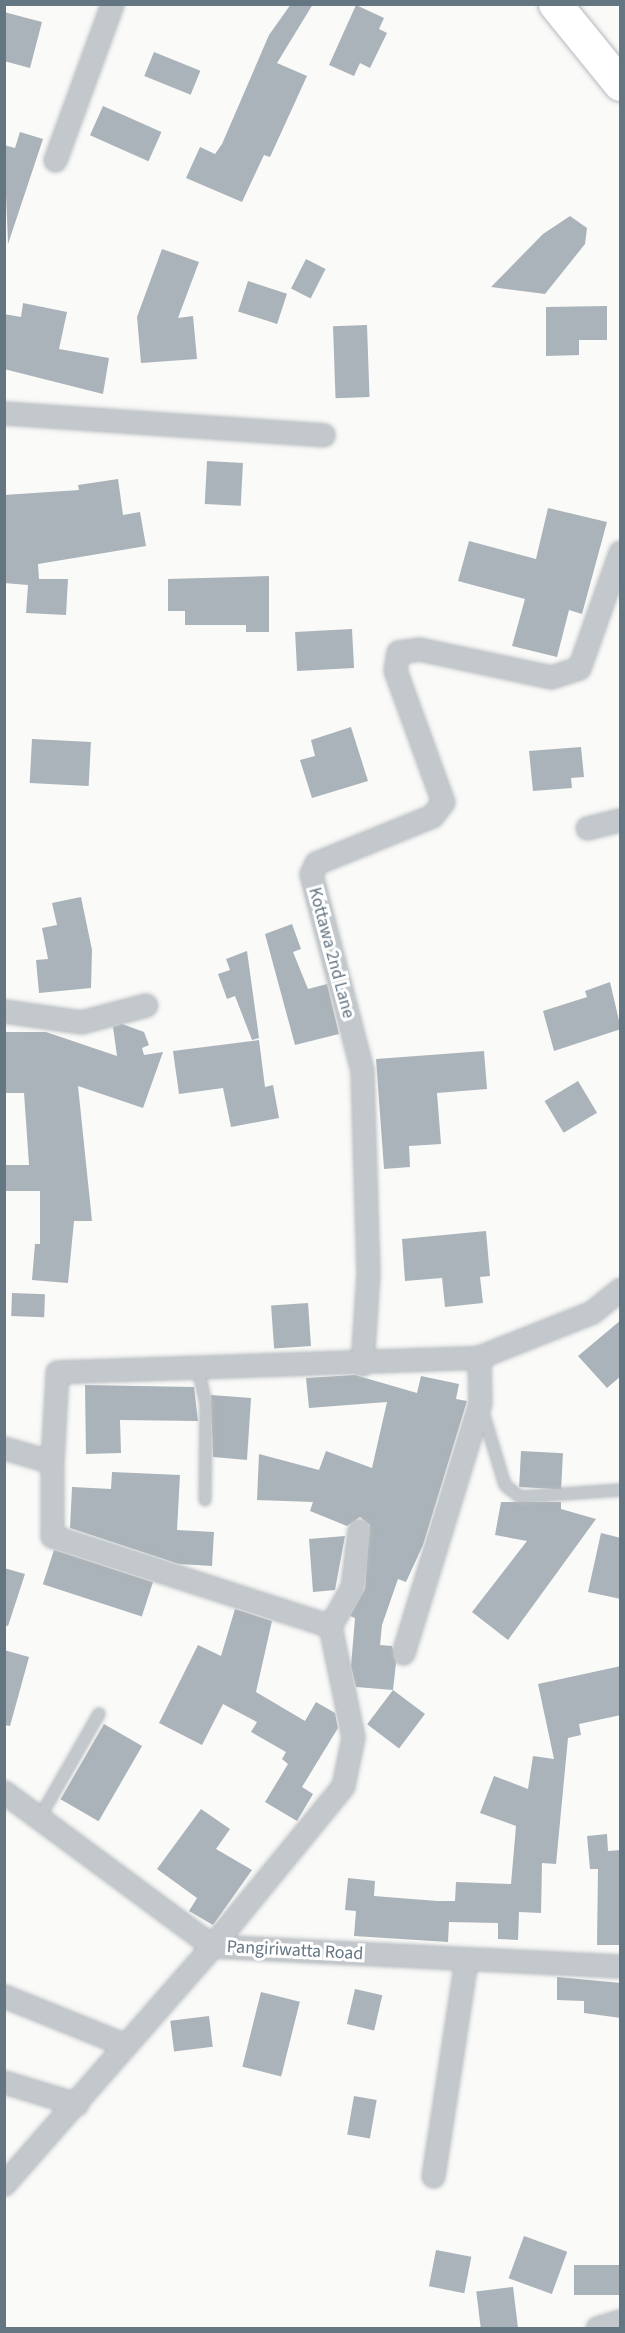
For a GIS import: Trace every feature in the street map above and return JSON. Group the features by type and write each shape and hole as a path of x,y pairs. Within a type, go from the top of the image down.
{"main road":[{"path":"555,4 621,84"}],"street":[{"path":"55,160 112,4"},
{"path":"4,413 323,435"},
{"name":"Kottawa 2nd Lane","path":"362,1364 368,1274 362,1070 311,874 316,863 432,816 442,802 395,670 398,652 419,649 551,677 579,668 621,552"},
{"path":"587,828 621,820"},
{"path":"4,1011 81,1022 146,1005"},
{"path":"330,1626 52,1536 52,1462 57,1372 362,1364 479,1357 592,1312 621,1289"},
{"path":"404,1653 480,1403 479,1357"},
{"path":"4,1448 52,1462"},
{"path":"4,1792 212,1946 343,1786 353,1737 330,1626 352,1587 359,1530"},
{"name":"Pangiriwatta Road","path":"8,2176 77,2104 125,2045 212,1946 466,1961 621,1966"},
{"path":"433,2176 466,1961"},
{"path":"4,1996 125,2045"},
{"path":"4,2082 77,2104"},
{"path":"597,2328 621,2321"}],"lane":[{"path":"198,1369 206,1405 205,1500"},
{"path":"480,1403 505,1485 520,1497 621,1490"},
{"path":"40,1817 99,1714"}],"building":[{"path":"291,4 313,4 277,63 307,76 270,157 264,155 242,202 186,178 200,147 215,154 222,144 269,35"},
{"path":"356,5 384,18 379,29 387,33 370,68 360,63 354,76 329,65"},
{"path":"4,12 42,22 30,68 4,61"},
{"path":"154,52 200,71 191,95 144,76"},
{"path":"103,106 161,132 148,161 90,135"},
{"path":"20,132 43,139 8,244 4,145 15,148"},
{"path":"570,216 587,228 585,244 545,294 491,287 543,234"},
{"path":"162,249 199,262 178,318 193,316 197,359 141,363 137,317"},
{"path":"306,259 326,269 311,298 291,288"},
{"path":"248,281 287,294 277,324 238,311"},
{"path":"23,303 67,312 59,349 109,358 103,394 4,369 4,314 21,317"},
{"path":"607,306 607,340 579,340 579,355 546,356 546,307"},
{"path":"367,325 370,397 336,398 333,326"},
{"path":"207,461 243,463 241,506 205,504"},
{"path":"118,479 123,515 140,512 146,546 38,564 39,579 68,579 66,615 26,613 28,585 4,583 4,495 79,490 78,485"},
{"path":"548,508 607,522 582,614 569,610 557,657 512,646 525,599 458,581 469,541 536,559"},
{"path":"269,576 269,632 246,632 246,625 185,625 185,611 168,611 168,579"},
{"path":"352,629 354,668 297,671 295,632"},
{"path":"351,727 368,781 312,798 300,760 315,756 311,740"},
{"path":"32,739 91,742 89,786 30,783"},
{"path":"581,747 584,777 571,778 572,788 533,791 529,751"},
{"path":"81,897 92,950 91,988 39,993 36,960 48,959 42,928 57,925 52,903"},
{"path":"292,924 301,949 293,952 308,989 327,984 339,1034 295,1045 265,934"},
{"path":"247,951 259,1038 252,1040 235,996 227,999 218,974 230,970 226,959"},
{"path":"610,982 621,1029 554,1051 543,1011 587,997 585,991"},
{"path":"122,1024 144,1032 149,1045 142,1048 144,1055 163,1052 143,1108 78,1086 92,1221 74,1221 68,1283 32,1280 35,1244 40,1244 40,1191 4,1191 4,1165 29,1165 24,1093 4,1093 4,1032 46,1032 117,1056 113,1027"},
{"path":"259,1040 265,1087 273,1085 279,1118 231,1127 223,1088 179,1094 173,1051"},
{"path":"484,1051 487,1089 437,1093 441,1144 409,1146 410,1167 384,1169 376,1059"},
{"path":"578,1081 597,1113 564,1133 545,1101"},
{"path":"486,1231 490,1276 480,1277 483,1303 445,1307 442,1278 405,1281 402,1239"},
{"path":"12,1293 45,1294 44,1317 11,1316"},
{"path":"308,1303 311,1346 274,1348 271,1306"},
{"path":"621,1320 621,1376 607,1388 578,1356"},
{"path":"355,1375 417,1393 421,1376 459,1384 456,1399 467,1401 423,1545 406,1582 398,1579 382,1625 380,1645 392,1646 396,1663 393,1690 356,1687 351,1666 355,1618 350,1616 365,1589 370,1525 360,1517 347,1526 310,1511 313,1502 257,1500 259,1454 319,1470 326,1451 372,1468 387,1402 309,1408 306,1378"},
{"path":"85,1385 194,1387 198,1421 120,1420 121,1453 86,1454"},
{"path":"211,1395 251,1398 247,1460 213,1457"},
{"path":"521,1451 563,1453 561,1489 519,1487"},
{"path":"112,1472 180,1475 177,1530 214,1532 212,1566 179,1564 70,1528 72,1487 111,1489"},
{"path":"501,1502 561,1502 561,1509 596,1519 508,1640 472,1612 527,1541 495,1535"},
{"path":"601,1533 621,1538 621,1599 588,1592"},
{"path":"345,1536 335,1590 313,1592 309,1539"},
{"path":"54,1550 153,1582 142,1616 43,1584"},
{"path":"4,1568 25,1574 8,1626 4,1625"},
{"path":"235,1609 272,1621 256,1692 305,1721 316,1702 335,1713 338,1728 302,1787 313,1794 297,1821 265,1802 288,1764 282,1759 286,1752 251,1732 257,1722 223,1704 202,1745 159,1723 198,1645 221,1656"},
{"path":"4,1650 29,1657 10,1726 4,1725"},
{"path":"621,1666 621,1715 579,1724 581,1735 568,1738 556,1864 542,1863 541,1913 519,1912 518,1940 498,1939 498,1923 449,1922 448,1942 354,1936 356,1911 345,1910 348,1878 375,1881 374,1896 437,1901 455,1901 456,1882 511,1884 516,1826 480,1813 494,1776 528,1789 533,1756 554,1759 538,1684"},
{"path":"393,1690 425,1714 399,1748 367,1724"},
{"path":"104,1724 142,1746 99,1821 60,1799"},
{"path":"201,1809 230,1829 216,1849 252,1870 213,1925 189,1911 197,1898 157,1869"},
{"path":"607,1834 608,1851 621,1850 621,1945 597,1945 598,1869 590,1869 587,1836"},
{"path":"557,1977 621,1983 621,2018 584,2013 584,2001 557,2000"},
{"path":"355,1989 382,1995 374,2030 347,2024"},
{"path":"261,1992 300,2002 281,2076 242,2067"},
{"path":"209,2016 213,2047 174,2052 170,2021"},
{"path":"354,2096 377,2100 370,2138 347,2134"},
{"path":"524,2236 567,2252 552,2294 509,2278"},
{"path":"436,2250 471,2257 464,2293 429,2286"},
{"path":"574,2265 620,2265 620,2295 574,2295"},
{"path":"513,2287 518,2328 481,2328 476,2292"}]}
